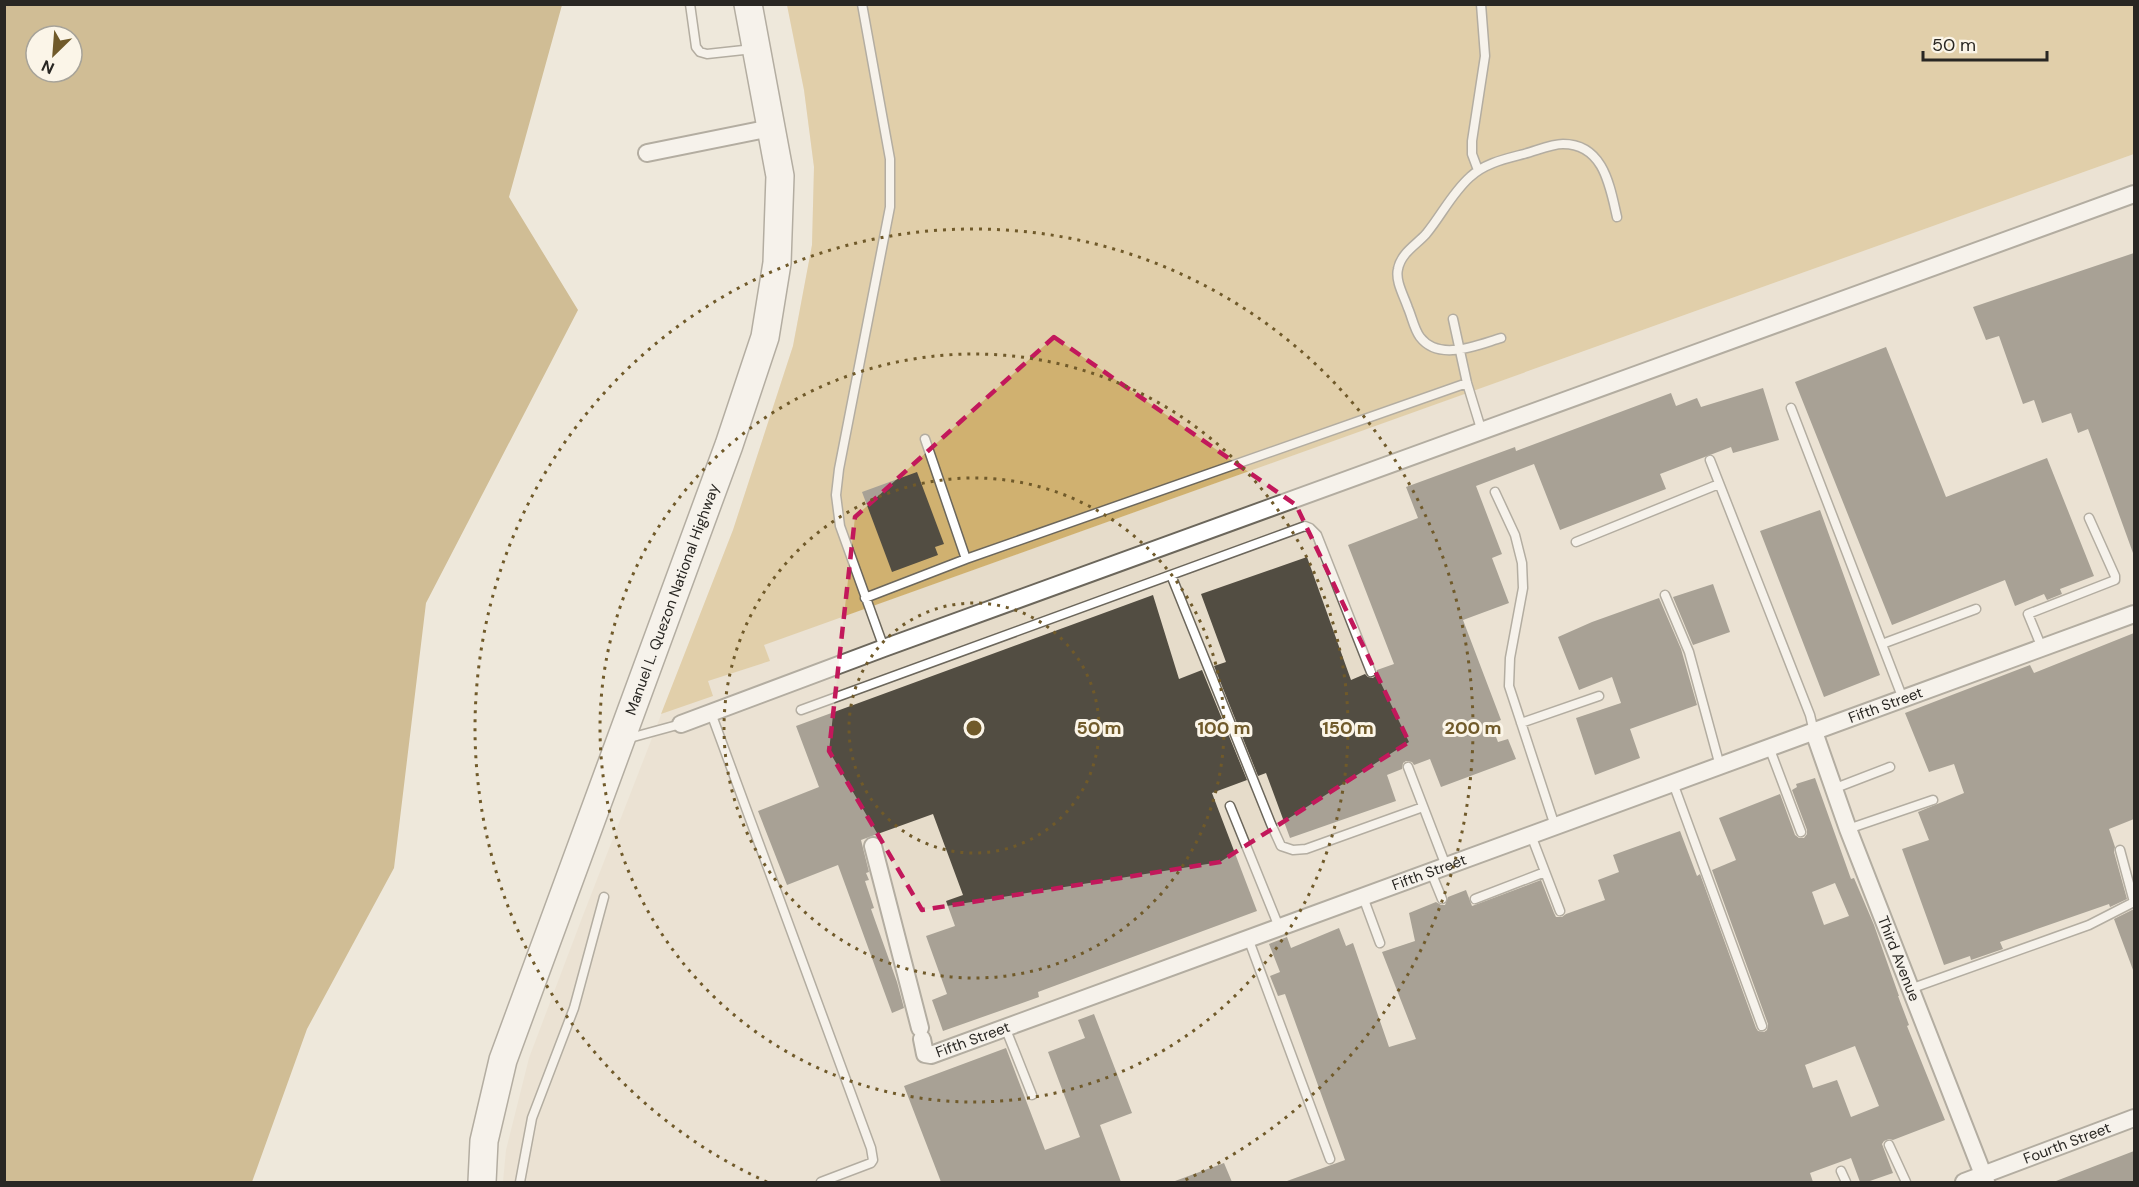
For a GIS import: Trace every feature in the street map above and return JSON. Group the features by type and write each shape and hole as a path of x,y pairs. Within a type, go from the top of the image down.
{"main road":[{"name":"Manuel L. Quezon National Highway","path":"482,1182 484,1141 503,1060 725,456 765,337 777,263 780,176 748,4"}],"street":[{"path":"647,153 771,128"},
{"path":"681,724 884,648 2134,194"},
{"name":"Fifth Street","path":"873,846 925,1054 929,1055 2134,614"},
{"name":"Third Avenue","path":"1814,732 1848,829 1984,1179"},
{"name":"Fourth Street","path":"1964,1182 1984,1179 2134,1118"}],"lane":[{"path":"690,4 696,47 700,52 707,54 757,49"},
{"path":"862,4 890,159 890,207 839,469 836,495 840,526 884,648"},
{"path":"1478,170 1472,154 1472,141 1485,56 1481,4"},
{"path":"1501,338 1458,350 1433,347 1419,335 1398,282 1397,271 1401,261 1410,249 1425,236 1455,194 1478,170 1492,162 1562,144 1575,146 1594,156 1602,166 1608,177 1617,217"},
{"path":"1453,319 1458,336 1458,350 1482,432"},
{"path":"865,598 966,559 1467,383"},
{"path":"1791,408 1903,699"},
{"path":"925,439 966,559"},
{"path":"1710,460 1806,704 1814,732"},
{"path":"1576,542 1719,484"},
{"path":"1495,492 1515,535 1522,564 1523,588 1509,658 1509,686 1555,826"},
{"path":"2042,648 2028,614 2115,580 2089,518"},
{"path":"801,710 1300,527 1310,528 1317,535 1371,672"},
{"path":"1171,575 1270,824 1281,846 1293,850 1306,849 1423,807"},
{"path":"1665,595 1689,652 1720,766"},
{"path":"1882,644 1976,609"},
{"path":"1521,723 1599,696"},
{"path":"711,713 871,1148 873,1160 871,1163 821,1182"},
{"path":"620,741 681,724"},
{"path":"1769,747 1802,832"},
{"path":"1408,767 1423,807 1439,869 1442,899"},
{"path":"1833,789 1890,767"},
{"path":"1673,783 1762,1026"},
{"path":"1848,829 1933,800"},
{"path":"1230,806 1279,927"},
{"path":"1531,835 1560,911"},
{"path":"1910,989 2089,925 2134,902 2120,850"},
{"path":"1475,899 1545,872"},
{"path":"520,1182 532,1118 574,1008 604,897"},
{"path":"1363,897 1380,943"},
{"path":"1248,938 1330,1159"},
{"path":"1005,1027 1032,1095"},
{"path":"1889,1145 1906,1182"},
{"path":"1841,1171 1845,1182"}],"highlighted area":[{"path":"1054,337 1296,505 1409,742 1220,862 922,910 829,751 855,517"}],"shaded area":[{"path":"5,4 562,5 509,197 578,310 426,603 394,868 307,1029 252,1182 5,1182"},
{"path":"787,5 2134,5 722,637 732,673 770,661 763,645 2134,154 2134,1182 503,1182 506,1150 529,1058 733,530 793,346 812,245 814,167 804,90"},
{"path":"787,5 2134,5 2134,154 764,645 770,661 708,681 713,696 661,714 733,530 793,346 812,245 814,167 804,90"}],"building":[{"path":"2134,253 2133,553 2088,429 2078,433 2071,413 2042,423 2034,400 2023,404 1999,336 1986,340 1973,307"},
{"path":"1886,347 1946,497 2047,458 2094,576 2060,589 2062,594 2047,600 2044,594 2015,606 2005,580 1892,625 1795,382"},
{"path":"1763,388 1779,440 1733,453 1731,447 1660,474 1666,489 1560,530 1534,464 1476,486 1502,554 1492,558 1509,603 1463,620 1501,720 1491,724 1498,742 1508,739 1516,759 1441,787 1430,759 1414,765 1406,761 1402,769 1387,775 1396,801 1290,838 1266,773 1258,776 1214,666 1226,662 1201,594 1307,557 1351,680 1365,674 1373,678 1377,670 1394,664 1348,545 1418,518 1406,487 1515,447 1516,451 1671,393 1676,406 1697,398 1701,407"},
{"path":"917,472 944,544 935,547 938,555 892,572 862,492"},
{"path":"1820,510 1880,675 1824,697 1760,531"},
{"path":"1713,584 1730,632 1693,645 1673,597"},
{"path":"1153,595 1179,679 1202,670 1247,780 1212,793 1257,911 1038,992 1039,997 943,1031 932,1000 947,994 926,936 955,926 946,901 963,895 933,814 861,840 869,872 866,873 869,880 865,881 874,908 871,909 904,1008 892,1013 838,865 787,885 758,811 819,787 796,726"},
{"path":"1659,598 1681,649 1697,705 1630,729 1640,758 1595,775 1576,718 1621,703 1612,677 1579,690 1558,637"},
{"path":"2134,633 2134,819 2109,829 2127,899 2110,907 2109,904 2000,942 2003,949 1971,960 1970,956 1944,965 1902,849 1929,840 1918,812 1964,793 1954,764 1929,772 1905,713 2030,665 2034,673"},
{"path":"1815,778 1851,879 1854,878 1874,925 1909,1025 1907,1026 1945,1120 1893,1140 1884,1141 1882,1144 1893,1173 1867,1182 1860,1182 1851,1158 1810,1173 1813,1182 1287,1182 1345,1160 1285,994 1278,996 1270,976 1280,972 1269,944 1287,937 1291,948 1339,928 1346,946 1353,943 1389,1047 1416,1039 1382,952 1415,941 1409,913 1436,902 1445,905 1448,897 1466,890 1472,906 1541,880 1556,917 1562,917 1605,900 1598,880 1619,872 1613,855 1680,831 1697,876 1700,874 1756,1028 1764,1032 1768,1024 1712,870 1736,860 1719,818 1780,794 1795,835 1804,838 1807,830 1792,790 1797,787 1796,784","holes":["1835,883 1849,916 1824,925 1812,892","1855,1046 1879,1106 1851,1117 1837,1080 1813,1088 1805,1065"]},
{"path":"2134,909 2134,970 2133,970 2114,919"},
{"path":"1094,1014 1132,1113 1100,1125 1121,1182 941,1182 904,1086 1006,1048 1045,1150 1080,1137 1048,1052 1085,1038 1078,1020"},
{"path":"2134,1151 2134,1182 2056,1181"},
{"path":"1224,1163 1232,1182 1175,1182 1175,1181"}]}
